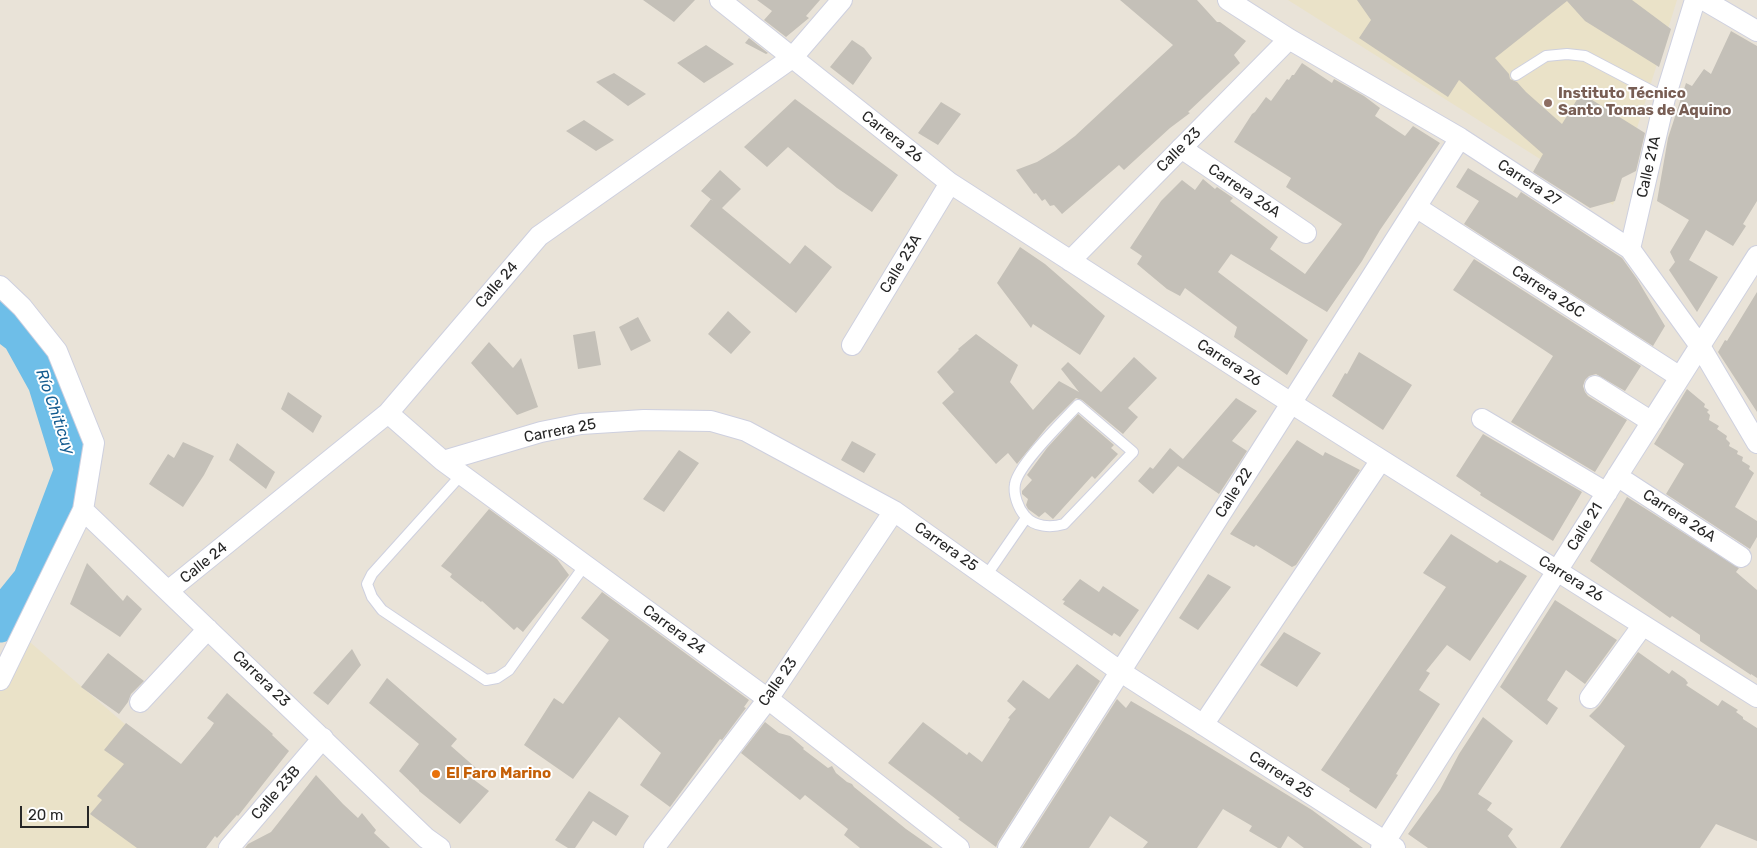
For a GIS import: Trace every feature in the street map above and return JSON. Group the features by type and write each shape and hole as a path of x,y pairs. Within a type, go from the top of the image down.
{"street":[{"name":"Carrera 26","path":"720,0 950,183 1291,403 1757,697"},
{"name":"Calle 24","path":"168,591 388,413 539,236 792,58 842,0"},
{"name":"Carrera 27","path":"1228,0 1289,39 1460,138 1630,249 1700,346 1757,442"},
{"name":"Calle 21A","path":"1630,249 1665,98 1695,0"},
{"path":"1704,0 1757,31"},
{"name":"Calle 23","path":"1070,261 1289,39"},
{"name":"Calle 22","path":"1008,848 1460,138"},
{"name":"Carrera 26A","path":"1181,148 1306,234"},
{"name":"Calle 23A","path":"852,345 950,183"},
{"name":"Carrera 26C","path":"1416,207 1680,376"},
{"name":"Calle 21","path":"1387,846 1617,476 1757,256"},
{"path":"0,286 22,307 57,351 94,442 83,510 0,680"},
{"path":"1595,386 1652,422"},
{"name":"Carrera 24","path":"388,413 462,474 768,699 959,848"},
{"path":"1482,419 1607,494"},
{"name":"Carrera 25","path":"444,460 541,432 581,424 644,420 711,421 746,431 894,511 1121,672 1387,846"},
{"path":"1203,725 1381,460"},
{"name":"Carrera 26A","path":"1617,476 1741,557"},
{"name":"Carrera 23","path":"83,510 323,738 428,844"},
{"name":"Calle 23","path":"654,848 768,699 894,511"},
{"path":"1590,698 1643,625"},
{"path":"140,702 208,629"},
{"name":"Calle 23B","path":"229,848 323,738"}],"lane":[{"path":"1516,75 1546,56 1567,54 1585,56 1665,98"},
{"path":"1078,405 1133,452 1064,524 1037,526 1026,518 1016,497 1015,483 1018,476 1029,458 1078,405"},
{"path":"462,474 372,574 367,584 372,597 382,610 486,680 497,678 509,670 585,565"},
{"path":"986,576 1026,518"}],"shaded area":[{"name":"Instituto Técnico Santo Tomas de Aquino","path":"1288,0 1677,0 1613,205"},
{"path":"24,637 176,768 138,848 0,848 0,687"}],"building":[{"path":"643,0 695,0 674,22"},
{"path":"757,0 820,0 806,16 809,18 786,37 764,20 772,11"},
{"path":"1120,0 1197,0 1217,22 1220,22 1246,41 1234,55 1240,63 1188,112 1190,113 1170,128 1124,170 1119,165 1062,214 1054,205 1050,206 1045,199 1042,201 1036,193 1034,194 1016,170 1037,162 1075,136 1173,45"},
{"name":"Instituto Técnico Santo Tomas de Aquino","path":"1357,0 1632,0 1671,29 1659,67 1585,21 1567,1 1495,58 1509,74 1510,79 1517,82 1562,124 1581,93 1645,133 1636,171 1622,178 1615,201 1590,208 1533,172 1543,154 1459,80 1448,97 1359,38 1371,20"},
{"path":"1731,31 1757,46 1757,201 1743,224 1746,226 1733,246 1706,230 1689,260 1718,277 1697,312 1669,270 1675,262 1670,252 1689,220 1657,201 1668,138 1686,83 1692,86 1704,69 1711,74"},
{"path":"749,38 768,53 766,54 745,43"},
{"path":"852,40 864,48 872,58 853,85 830,67"},
{"path":"706,45 734,64 704,83 677,63"},
{"path":"1302,63 1332,83 1334,79 1364,96 1380,108 1375,116 1405,136 1413,126 1440,143 1380,230 1362,261 1327,312 1231,254 1218,272 1308,340 1287,375 1234,337 1237,327 1185,288 1180,296 1167,289 1137,264 1142,256 1130,248 1161,201 1182,180 1195,190 1203,179 1215,189 1217,187 1233,198 1230,201 1278,237 1270,249 1305,274 1342,224 1286,187 1291,178 1234,142 1252,114 1266,97 1271,101 1287,79 1289,80 1294,75"},
{"path":"614,73 646,94 628,106 596,82"},
{"path":"795,99 898,175 872,212 837,188 788,147 767,167 744,147"},
{"path":"941,102 961,114 938,145 918,133"},
{"path":"584,120 614,140 596,151 566,131"},
{"path":"1468,168 1517,198 1521,192 1622,258 1665,326 1653,346 1464,224 1479,201 1456,187"},
{"path":"720,170 741,189 722,208 790,264 805,245 832,267 796,313 690,226 711,199 701,191"},
{"path":"1020,247 1045,264 1105,316 1080,355 1033,324 1031,328 997,283"},
{"path":"1474,259 1641,366 1625,391 1596,374 1589,376 1585,380 1583,386 1588,396 1627,420 1595,472 1511,422 1553,356 1453,290"},
{"path":"1757,292 1757,412 1718,352 1725,340 1727,341"},
{"path":"728,311 751,332 731,354 708,334"},
{"path":"638,317 651,341 631,351 619,327"},
{"path":"595,331 601,365 578,369 573,335"},
{"path":"976,334 1018,365 1010,382 1033,410 1059,381 1079,392 1061,369 1068,362 1101,392 1134,357 1157,378 1128,408 1138,417 1123,434 1082,400 1076,398 1047,427 1017,464 1008,453 996,464 942,403 954,392 937,372 958,349"},
{"path":"489,342 513,368 521,358 538,407 517,415 471,363"},
{"path":"1359,352 1412,385 1383,430 1332,396"},
{"path":"1687,389 1705,404 1704,407 1709,410 1707,412 1710,415 1709,420 1719,426 1717,429 1727,436 1726,439 1730,443 1729,446 1738,451 1737,454 1743,457 1742,461 1750,466 1749,469 1754,473 1735,507 1757,521 1757,537 1750,549 1666,494 1684,464 1654,444"},
{"path":"288,392 322,416 313,433 281,409"},
{"path":"1236,398 1257,411 1232,441 1247,451 1219,494 1178,466 1153,494 1138,481 1150,467 1153,469 1170,448 1183,459"},
{"path":"1078,414 1114,445 1111,448 1118,454 1095,479 1092,476 1053,519 1045,512 1039,517 1028,509 1026,505 1028,499 1022,494 1022,491 1032,480 1027,475 1047,448"},
{"path":"1483,434 1582,492 1553,541 1480,495 1481,493 1456,476"},
{"path":"1297,440 1323,456 1325,452 1360,470 1296,565 1292,567 1256,545 1254,547 1230,534"},
{"path":"852,441 876,454 864,473 841,460"},
{"path":"183,442 214,456 183,507 149,484 168,454 174,458"},
{"path":"237,443 275,472 266,489 229,460"},
{"path":"679,450 699,463 664,512 643,499"},
{"path":"1627,497 1739,568 1736,572 1757,590 1757,678 1700,641 1700,635 1672,616 1670,618 1590,561"},
{"path":"489,509 557,559 569,575 523,632 517,627 514,630 482,601 450,577 452,574 441,566"},
{"path":"1451,534 1497,563 1500,560 1527,576 1470,661 1447,645 1426,671 1430,673 1419,690 1440,704 1376,809 1321,770 1446,587 1423,573"},
{"path":"87,563 123,601 127,595 142,609 120,637 70,604"},
{"path":"1208,574 1231,587 1198,630 1179,618"},
{"path":"1080,579 1099,592 1103,586 1139,610 1120,637 1114,633 1112,636 1063,604 1065,601 1062,600"},
{"path":"602,592 749,700 744,707 746,708 722,740 720,739 670,807 640,785 661,753 619,717 573,779 524,745 554,698 563,704 609,640 581,618"},
{"path":"1555,600 1617,640 1585,684 1566,670 1547,700 1558,708 1547,725 1500,687"},
{"path":"1284,632 1321,653 1297,687 1260,665"},
{"path":"352,649 361,665 328,705 313,693"},
{"path":"1638,652 1669,674 1672,670 1685,679 1688,683 1686,685 1718,706 1722,700 1738,710 1736,712 1743,719 1757,728 1757,841 1716,824 1700,848 1560,848 1625,746 1589,716 1600,705"},
{"path":"108,653 144,681 131,694 128,702 119,714 81,687"},
{"path":"1077,664 1100,681 996,847 888,763 923,722 967,755 969,752 982,762 1010,719 1008,718 1016,709 1007,701 1023,680 1049,699"},
{"name":"El Faro Marino","path":"387,678 457,739 451,746 476,768 469,776 489,791 460,824 419,791 399,771 419,744 369,703"},
{"path":"227,693 289,751 238,816 217,838 215,836 206,848 137,848 90,814 102,800 97,796 124,764 104,750 126,723 181,764 214,723 207,718"},
{"path":"1117,699 1126,708 1131,701 1191,736 1312,810 1363,848 1304,848 1288,836 1281,848 1278,848 1249,831 1252,826 1223,809 1197,848 1143,848 1148,842 1110,816 1089,848 1022,848"},
{"path":"1483,717 1513,741 1478,794 1492,803 1487,810 1513,829 1508,836 1517,848 1428,848 1408,834 1440,790 1459,754"},
{"path":"765,722 779,733 790,736 803,749 828,768 832,766 836,773 847,782 933,848 860,848 844,835 848,829 805,795 800,800 741,753"},
{"path":"316,775 358,818 362,813 376,830 374,833 390,848 245,848 248,844 271,832"},
{"path":"589,791 629,816 616,836 593,821 575,848 568,848 555,840"}],"waterway":[{"name":"Río Chiticuy","path":"0,318 22,335 48,382 75,470 33,581 0,622"}],"place":[{"name":"Instituto Técnico Santo Tomas de Aquino","path":"1548,103"},
{"name":"El Faro Marino","path":"436,774"}]}
